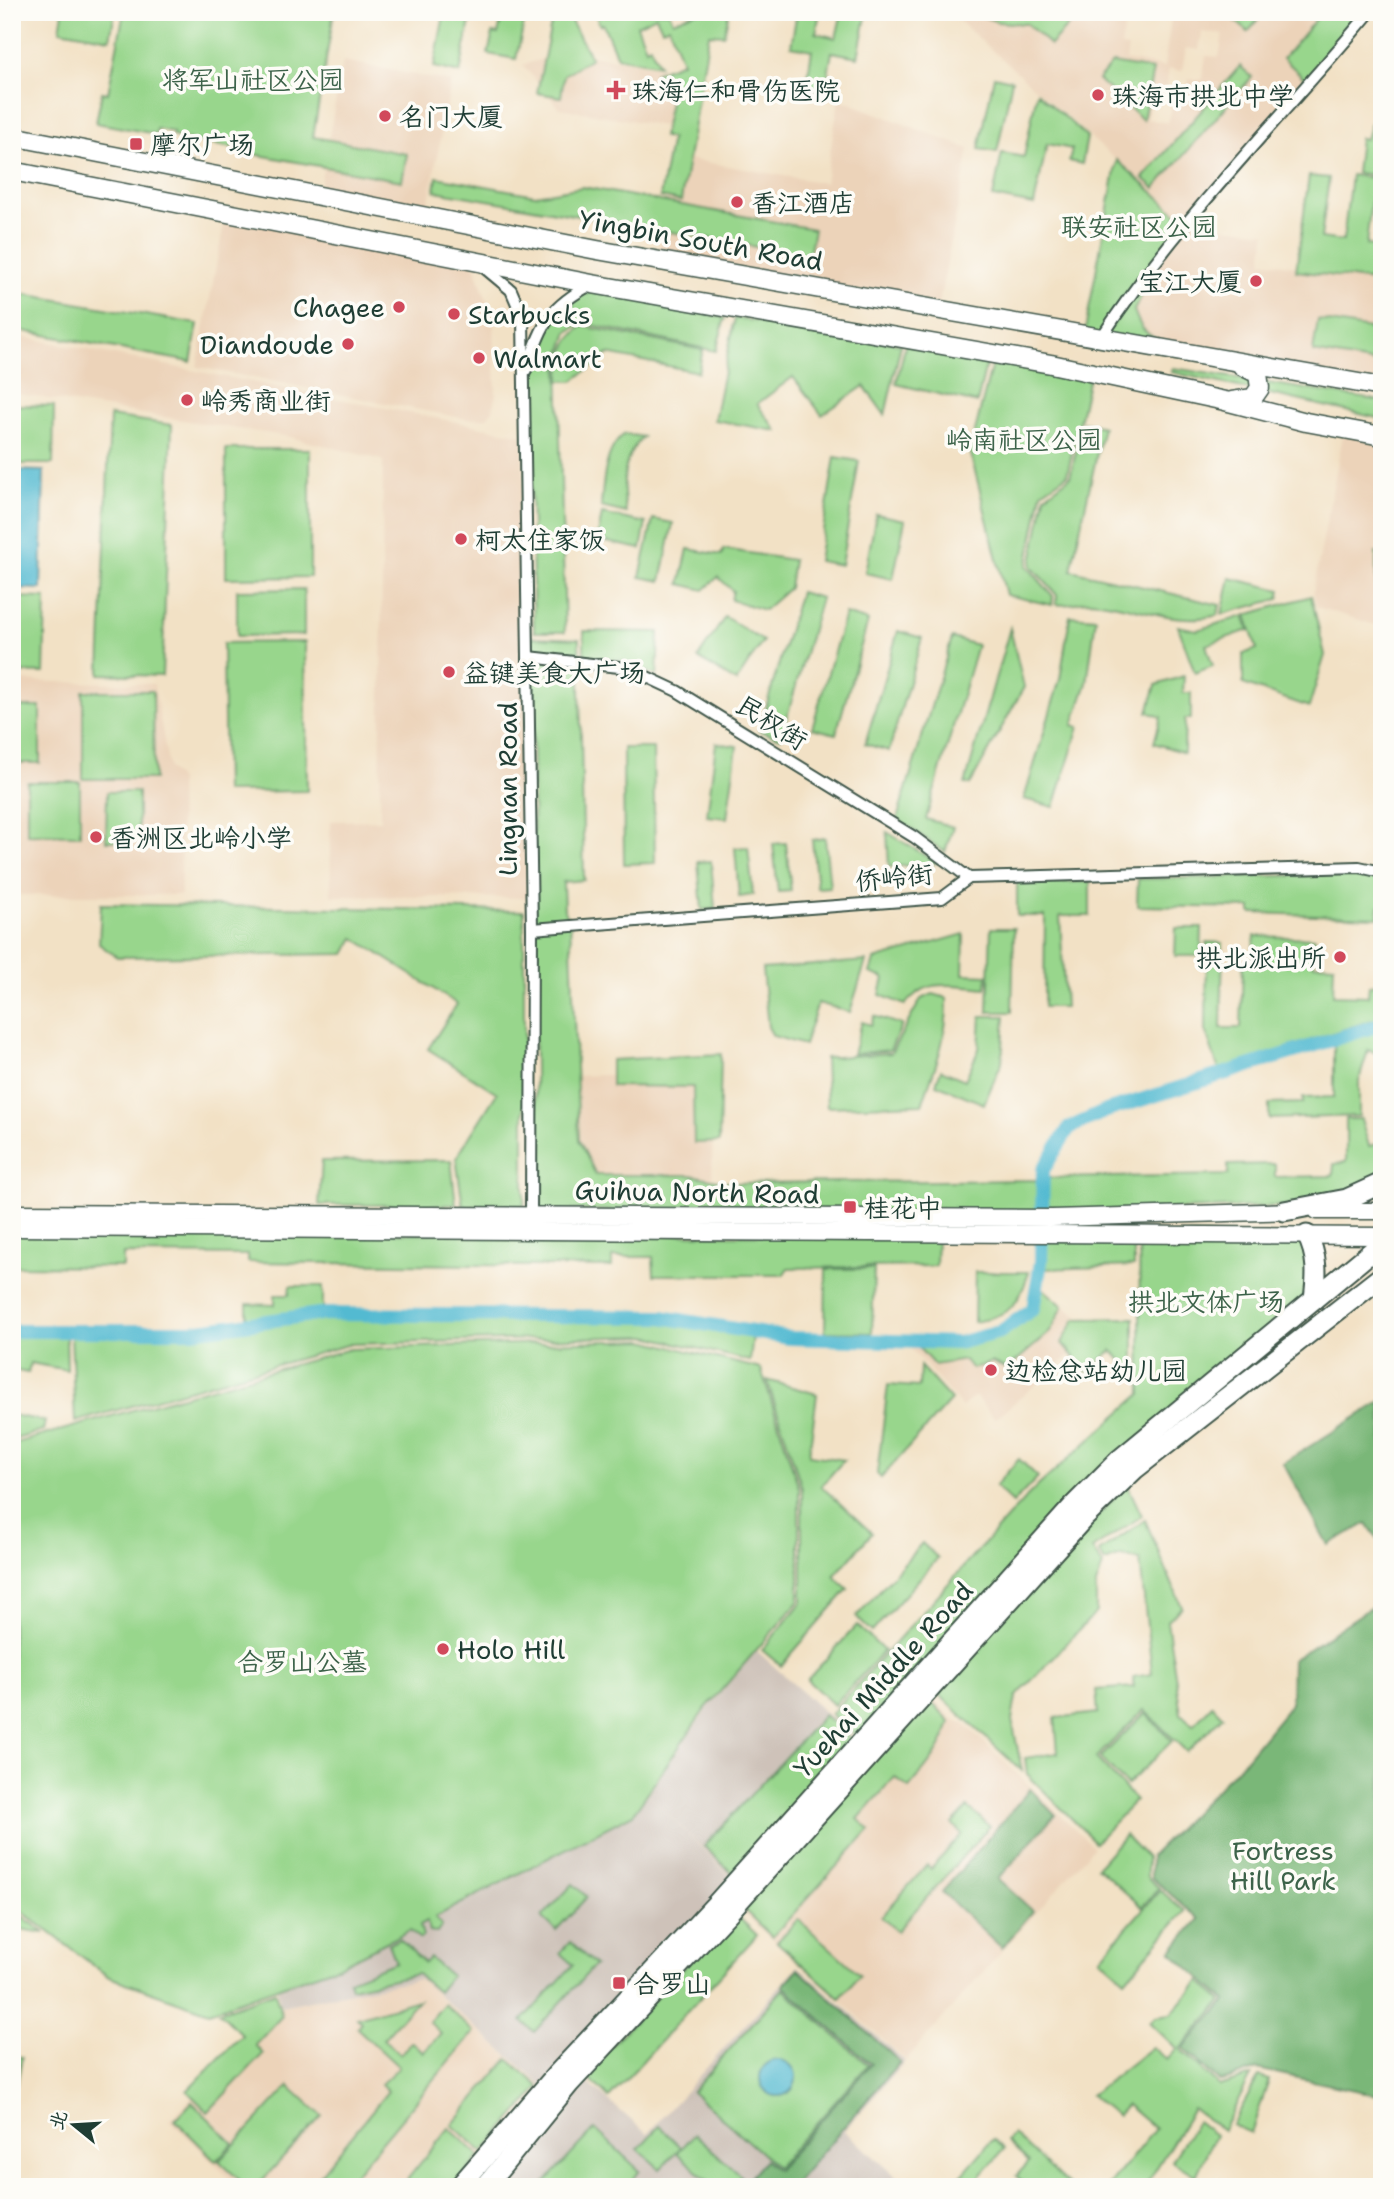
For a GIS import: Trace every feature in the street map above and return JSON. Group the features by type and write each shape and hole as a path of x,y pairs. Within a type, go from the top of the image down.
{"highway":[{"path":"1284,1211 1347,1199 1382,1183"},
{"path":"1307,1235 1314,1248 1317,1265 1314,1299"},
{"name":"Yuehai Middle Road","path":"459,2187 557,2074 717,1903 1074,1505 1120,1459 1382,1243"},
{"name":"Yuehai Middle Road","path":"485,2187 569,2084 734,1906 1084,1518 1135,1469 1382,1276"},
{"path":"1311,1330 1382,1295"}],"main road":[{"name":"Yingbin South Road","path":"12,136 585,248 1382,387"},
{"path":"12,171 474,258 592,284 1051,364 1225,401 1306,422 1382,436"},
{"path":"1225,401 1246,401 1256,395 1260,388 1258,374 1233,363"},
{"name":"Guihua North Road","path":"1053,1226 1284,1211 1382,1211"},
{"name":"Guihua North Road","path":"12,1213 531,1222 1053,1226 1382,1236"},
{"name":"Guihua North Road","path":"12,1228 531,1222"}],"street":[{"path":"1101,338 1135,286 1370,12"},
{"name":"Lingnan Road","path":"474,258 511,290 523,318 532,929 531,1222"},
{"path":"524,376 543,323 566,298 592,284"},
{"name":"民权街","path":"529,657 628,668 677,691 914,836 969,878"},
{"name":"侨岭街","path":"532,929 942,898 969,878 1359,867 1382,872"}],"shaded area":[{"path":"949,12 1127,12 1121,47 1128,48 1126,60 1164,67 1172,12 1370,12 1188,223 1266,232 1262,261 1382,282 1382,387 1102,339 1187,223","holes":["1202,32 1223,34 1219,57 1206,56 1202,80 1189,78 1184,100 1172,99 1168,123 1147,119 1152,91 1165,93 1169,69 1182,71 1186,48 1199,50"]},
{"name":"珠海仁和骨伤医院","path":"568,51 690,72 681,129 559,108 523,65"},
{"name":"名门大厦","path":"343,61 451,82 426,217 318,196"},
{"path":"839,99 969,149 938,308 657,260 676,157 825,183"},
{"name":"摩尔广场","path":"226,213 473,260 494,322 496,393 493,410 486,418 467,419 197,367"},
{"name":"益键美食大广场","path":"12,335 523,435 529,898 331,896 330,821 380,820 383,460 290,437 12,393"},
{"path":"1344,430 1382,437 1382,627 1317,607 1313,592"},
{"name":"香洲区北岭小学","path":"12,681 154,684 169,769 179,780 181,895 12,895"},
{"path":"713,1072 712,1215 533,1213 534,1077"},
{"name":"边检总站幼儿园","path":"1039,1283 1097,1333 995,1419 975,1396 962,1407 905,1342 957,1344 1001,1332 1034,1309"},
{"path":"757,1651 859,1743 735,1881 648,1794 706,1710"},
{"path":"927,1694 953,1719 964,1723 1094,1847 906,2060 736,1907"},
{"path":"648,1794 735,1882 544,2087 420,1979 281,2006 277,1989 340,1966 633,1815"},
{"path":"798,1966 905,2061 844,2131 909,2187 487,2187 579,2075 647,2134"},
{"path":"420,1979 543,2087 457,2187 238,2187 170,2120 282,2006"}],"green space":[{"path":"63,12 115,12 110,39 60,30"},
{"name":"将军山社区公园","path":"124,12 334,12 313,137 407,154 402,181 247,153 248,146 233,143 232,148 172,136 173,132 157,129 156,134 96,123 102,92 108,93"},
{"path":"443,12 483,12 481,21"},
{"path":"484,12 566,12 591,58 564,75 561,97 537,93 552,19 526,14 516,59 488,54 493,33 498,34 502,17"},
{"path":"594,12 669,12 673,21 696,12 729,12 724,35 709,34 681,201 660,197 671,138 663,137 671,96 654,73 682,62 669,26 662,29 656,16 637,25 646,48 650,46 659,65 617,57 603,24 600,25"},
{"path":"797,12 820,12 816,33 836,38 842,12 867,12 858,57 832,52 825,91 806,88 812,50 791,46"},
{"path":"971,12 1081,12 1050,45 1027,24 998,22"},
{"path":"1226,12 1265,12 1248,32"},
{"path":"1322,12 1364,12 1306,80 1283,58"},
{"path":"444,15 470,21 460,73 434,67"},
{"path":"1112,63 1153,70 1143,120 1098,80"},
{"path":"1240,66 1252,77 1155,188 1143,178"},
{"path":"994,76 1012,80 997,152 979,149"},
{"path":"1382,86 1382,176 1356,173 1360,138 1366,139"},
{"path":"1037,92 1087,137 1082,164 1069,161 1072,149 1047,144 1034,205 993,197 1002,153 1024,157"},
{"name":"联安社区公园","path":"1117,160 1187,223 1101,338 1084,336"},
{"path":"1351,175 1374,178 1366,245 1382,247 1382,282 1296,271 1309,176 1329,178 1321,238 1343,241"},
{"path":"437,177 535,195 583,187 814,229 809,256 435,191"},
{"path":"1144,278 1149,282 1134,310 1143,328 1159,340 1104,338"},
{"path":"593,288 725,318 716,351 582,323 568,332 558,362 565,632 534,632 529,377 548,328 569,303"},
{"path":"12,292 198,324 191,362 12,329"},
{"path":"735,318 901,344 885,415 864,386 822,415 793,377 757,404 777,431 714,420"},
{"path":"1318,320 1382,331 1382,364 1313,352"},
{"path":"582,326 703,350 698,372 608,354 573,381 560,381 564,350"},
{"path":"906,343 987,361 977,403 896,384"},
{"name":"岭南社区公园","path":"994,356 1090,373 1067,475 1042,492 1027,566 1053,596 1052,605 1006,595 970,451"},
{"path":"1173,368 1382,401 1382,419 1171,372"},
{"path":"12,405 54,406 53,464 12,464"},
{"path":"110,416 172,425 162,676 100,674"},
{"path":"1083,422 1103,427 1071,570 1220,605 1218,615 1185,618 1088,601 1056,604 1057,595 1031,566 1045,496 1070,477"},
{"path":"625,434 643,437 630,454 627,463 624,482 626,513 601,507 609,457 618,440"},
{"path":"226,449 310,449 310,577 226,578"},
{"path":"835,457 859,461 841,565 818,561"},
{"path":"602,514 646,523 641,549 597,540"},
{"path":"876,514 905,520 893,579 865,573"},
{"path":"653,519 673,523 661,581 640,577"},
{"path":"688,549 722,555 723,549 793,560 789,588 764,610 731,600 733,591 718,577 704,590 680,584"},
{"path":"1376,553 1382,554 1382,601 1376,599"},
{"path":"1230,578 1281,590 1279,599 1222,614"},
{"path":"304,589 304,635 237,636 237,590"},
{"path":"800,592 821,598 781,738 759,731"},
{"path":"1311,596 1325,655 1309,707 1243,684 1243,654 1257,649 1246,615"},
{"path":"12,597 46,598 44,673 12,672"},
{"path":"845,614 868,621 836,734 812,728"},
{"path":"1070,616 1096,618 1087,683 1073,725 1079,727 1054,807 1024,799 1060,679"},
{"path":"1244,616 1249,630 1206,645 1213,666 1195,673 1178,626 1197,630"},
{"path":"725,617 763,641 736,682 698,658"},
{"path":"1010,628 1024,687 970,785 965,784"},
{"path":"584,631 659,632 657,676 624,661 584,656"},
{"path":"898,631 922,638 889,751 865,744"},
{"path":"532,637 579,639 584,880 563,882 564,910 570,920 579,1140 596,1175 691,1175 732,1183 1039,1180 1038,1214 536,1210"},
{"path":"952,638 977,645 926,819 953,827 945,852 897,819"},
{"path":"305,642 307,791 225,792 223,643"},
{"path":"1184,676 1183,693 1191,693 1191,719 1185,719 1184,753 1154,743 1161,717 1148,712 1156,685"},
{"path":"83,691 153,691 154,779 83,779"},
{"path":"12,707 40,707 40,763 12,763"},
{"path":"716,743 737,746 727,818 707,816"},
{"path":"623,748 653,748 655,863 624,864"},
{"path":"27,782 80,782 80,835 27,834"},
{"path":"107,792 138,792 138,841 106,841"},
{"path":"887,832 937,863 889,867"},
{"path":"825,838 830,887 817,888 812,840"},
{"path":"786,843 791,891 778,892 773,844"},
{"path":"748,847 753,895 739,897 735,848"},
{"path":"711,861 715,909 702,910 698,862"},
{"path":"1356,874 1382,877 1382,906 1379,906 1378,917 1251,913 1251,908 1137,906 1138,879"},
{"path":"1017,882 1090,882 1090,916 1060,916 1065,1007 1044,1007 1045,916 1017,916"},
{"path":"101,904 524,911 524,1206 463,1206 456,1158 497,1093 428,1049 457,1004 354,938 345,954 117,957 99,944"},
{"path":"991,928 1014,928 1012,1012 988,1012"},
{"path":"1176,928 1202,928 1201,956 1175,956"},
{"path":"964,934 963,974 987,975 986,988 932,986 913,996 905,1005 880,995 884,978 870,973 874,960"},
{"path":"1255,936 1315,938 1313,964 1334,965 1333,995 1368,996 1369,985 1382,984 1382,1017 1219,1070 1206,1033 1207,942 1223,943 1221,1028 1241,1028 1243,963 1252,963"},
{"path":"866,961 850,1012 818,1003 804,1045 773,1036 768,1027 762,969"},
{"path":"933,994 947,998 947,1012 940,1052 922,1104 827,1107 825,1058 891,1053 921,999"},
{"path":"874,1016 902,1025 890,1050 853,1054 862,1022 871,1025"},
{"path":"981,1016 1005,1016 1002,1062 984,1104 936,1084 941,1070 965,1080 979,1049"},
{"path":"1382,1028 1377,1053 1368,1050 1359,1081 1359,1116 1269,1119 1269,1104 1303,1103 1303,1098 1334,1097 1334,1043"},
{"path":"721,1054 719,1142 694,1143 693,1087 611,1086 611,1060"},
{"path":"1346,1119 1361,1119 1369,1146 1382,1143 1382,1177 1346,1195 1283,1206 1047,1213 1047,1178 1228,1175 1228,1165 1275,1164 1275,1177 1333,1176 1334,1164 1346,1162"},
{"path":"451,1160 456,1205 319,1205 322,1161"},
{"path":"12,1231 937,1236 936,1266 788,1268 783,1275 654,1275 653,1257 612,1257 612,1267 248,1262 248,1255 123,1254 123,1267 12,1266"},
{"name":"拱北文体广场","path":"1139,1235 1306,1236 1313,1299 1163,1421 860,1739 831,1714 1029,1494 1141,1394"},
{"path":"1046,1237 1134,1238 1134,1266 1044,1269"},
{"path":"826,1269 874,1269 872,1333 825,1332"},
{"path":"975,1272 1029,1272 1017,1301 1011,1307 997,1316 974,1322"},
{"path":"290,1286 323,1286 323,1310 247,1319 247,1304 275,1305 275,1295 289,1295"},
{"path":"1041,1287 1063,1306 1050,1332 1007,1369 992,1362 972,1369 965,1360 934,1365 917,1346 967,1343 1006,1330 1036,1311"},
{"path":"317,1316 663,1319 753,1335 750,1361 647,1336 351,1344 75,1422 71,1334 189,1334"},
{"path":"1134,1318 1134,1375 1112,1350 1087,1372 1062,1343 1075,1319"},
{"path":"12,1335 66,1335 67,1370 30,1363 28,1373 12,1370"},
{"name":"合罗山公墓","path":"644,1340 761,1369 799,1488 799,1601 705,1709 633,1814 435,1917 442,1925 437,1933 429,1932 427,1921 420,1925 423,1936 420,1939 410,1930 339,1966 209,2012 109,1977 12,1904 12,1444 350,1349"},
{"path":"920,1366 951,1400 881,1478 877,1474 888,1385 919,1387"},
{"path":"767,1380 817,1394 809,1455 844,1460 821,1486 872,1533 834,1576 848,1589 781,1666 762,1650 802,1602 802,1488"},
{"path":"1382,1401 1382,1546 1367,1523 1328,1545 1283,1463"},
{"path":"12,1415 45,1421 43,1431 12,1440"},
{"path":"1019,1459 1038,1477 1013,1503 995,1486"},
{"path":"1127,1484 1142,1516 1092,1549 1103,1565 1096,1585 1096,1612 1016,1697 1012,1720 1022,1771 935,1691"},
{"path":"1145,1520 1182,1607 1167,1621 1181,1714 1193,1725 1212,1705 1223,1716 1187,1752 1144,1710 1096,1758 1136,1800 1095,1842 1027,1774 1025,1758 1058,1753 1055,1718 1098,1713 1096,1690 1134,1687 1133,1677 1152,1674 1140,1560 1121,1556 1105,1562 1099,1552"},
{"path":"922,1543 938,1558 872,1632 856,1617"},
{"name":"Fortress Hill Park","path":"1382,1600 1382,2096 1257,2069 1220,2082 1183,2048 1226,2001 1171,1952 1199,1919 1151,1877 1151,1856 1245,1760 1291,1704 1292,1660"},
{"path":"857,1625 884,1651 834,1705 807,1680"},
{"path":"927,1698 950,1722 933,1758 909,1788 895,1777 858,1819 870,1830 772,1937 740,1906"},
{"path":"1145,1713 1172,1741 1127,1785 1100,1758"},
{"path":"824,1715 856,1743 735,1876 704,1846"},
{"path":"1030,1789 1055,1815 998,1879 1033,1911 1002,1948 942,1892"},
{"path":"968,1807 990,1826 897,1931 881,1917 927,1865 931,1869 962,1834 952,1824"},
{"path":"1125,1835 1147,1858 1147,1877 1159,1888 1142,1907 1097,1867"},
{"path":"573,1884 587,1897 556,1930 542,1917"},
{"path":"1160,1890 1185,1911 1125,1980 1100,1958"},
{"path":"12,1909 45,1933 12,1928"},
{"path":"734,1913 757,1935 609,2098 585,2074"},
{"path":"798,1919 860,1975 840,1998 777,1942"},
{"path":"399,1939 425,1963 430,1958 451,1976 438,1992 417,1974 351,1988 349,1980 396,1962 389,1944"},
{"path":"570,1942 595,1965 534,2032 522,2021 573,1965 560,1953"},
{"path":"798,1969 900,2062 792,2187 747,2187 744,2184 765,2160 777,2170 871,2064 783,1986"},
{"path":"1200,1981 1222,2001 1180,2049 1219,2086 1251,2076 1223,2130 1193,2109 1145,2187 1108,2187 1155,2129 1127,2105 1117,2116 1091,2095 1152,2047 1167,2060 1177,2049 1149,2022 1155,2016 1171,2014"},
{"path":"783,1989 868,2065 777,2167 692,2092"},
{"path":"275,1992 282,2016 255,2045 263,2054 208,2112 187,2091 242,2035 219,2012"},
{"path":"418,2000 383,2039 400,2054 412,2042 424,2052 441,2033 429,2022 444,2004 474,2032 344,2187 310,2187 388,2091 381,2084 399,2067 357,2028 361,2022 357,2018"},
{"path":"12,2055 22,2057 17,2084 12,2083"},
{"path":"508,2059 540,2087 483,2152 452,2125"},
{"path":"1259,2076 1269,2080 1251,2133 1232,2125"},
{"path":"289,2086 322,2116 256,2187 247,2187 219,2161"},
{"path":"192,2102 233,2143 216,2161 175,2120"},
{"path":"1197,2121 1215,2135 1196,2176 1172,2161"},
{"path":"659,2126 681,2147 660,2169 638,2149"},
{"path":"449,2128 480,2156 455,2187 401,2187"},
{"path":"595,2129 640,2171 626,2187 541,2187"},
{"path":"695,2134 741,2176 732,2187 715,2187 677,2153"},
{"path":"1013,2134 1071,2187 1027,2187 1016,2176 1029,2162 1007,2141"},
{"path":"993,2139 1004,2149 971,2187 951,2187"}],"water":[{"path":"12,470 44,471 41,589 12,588"},
{"path":"778,2060 791,2065 796,2078 791,2091 778,2096 765,2091 760,2078 765,2065"}],"waterway":[{"path":"12,1331 192,1331 319,1314 661,1317 790,1338 958,1343 1000,1332 1033,1309 1041,1262 1043,1170 1069,1128 1106,1111 1382,1024"}],"place":[{"name":"珠海仁和骨伤医院","path":"616,90"},
{"name":"珠海市拱北中学","path":"1098,95"},
{"name":"名门大厦","path":"385,116"},
{"name":"摩尔广场","path":"136,144"},
{"name":"香江酒店","path":"737,202"},
{"name":"宝江大厦","path":"1256,281"},
{"name":"Chagee","path":"399,307"},
{"name":"Starbucks","path":"454,314"},
{"name":"Diandoude","path":"348,344"},
{"name":"Walmart","path":"479,358"},
{"name":"岭秀商业街","path":"187,400"},
{"name":"柯太住家饭","path":"461,539"},
{"name":"益键美食大广场","path":"449,672"},
{"name":"香洲区北岭小学","path":"96,837"},
{"name":"拱北派出所","path":"1340,957"},
{"name":"桂花中","path":"850,1207"},
{"name":"边检总站幼儿园","path":"991,1370"},
{"name":"Holo Hill","path":"443,1649"},
{"name":"合罗山","path":"619,1983"}]}
